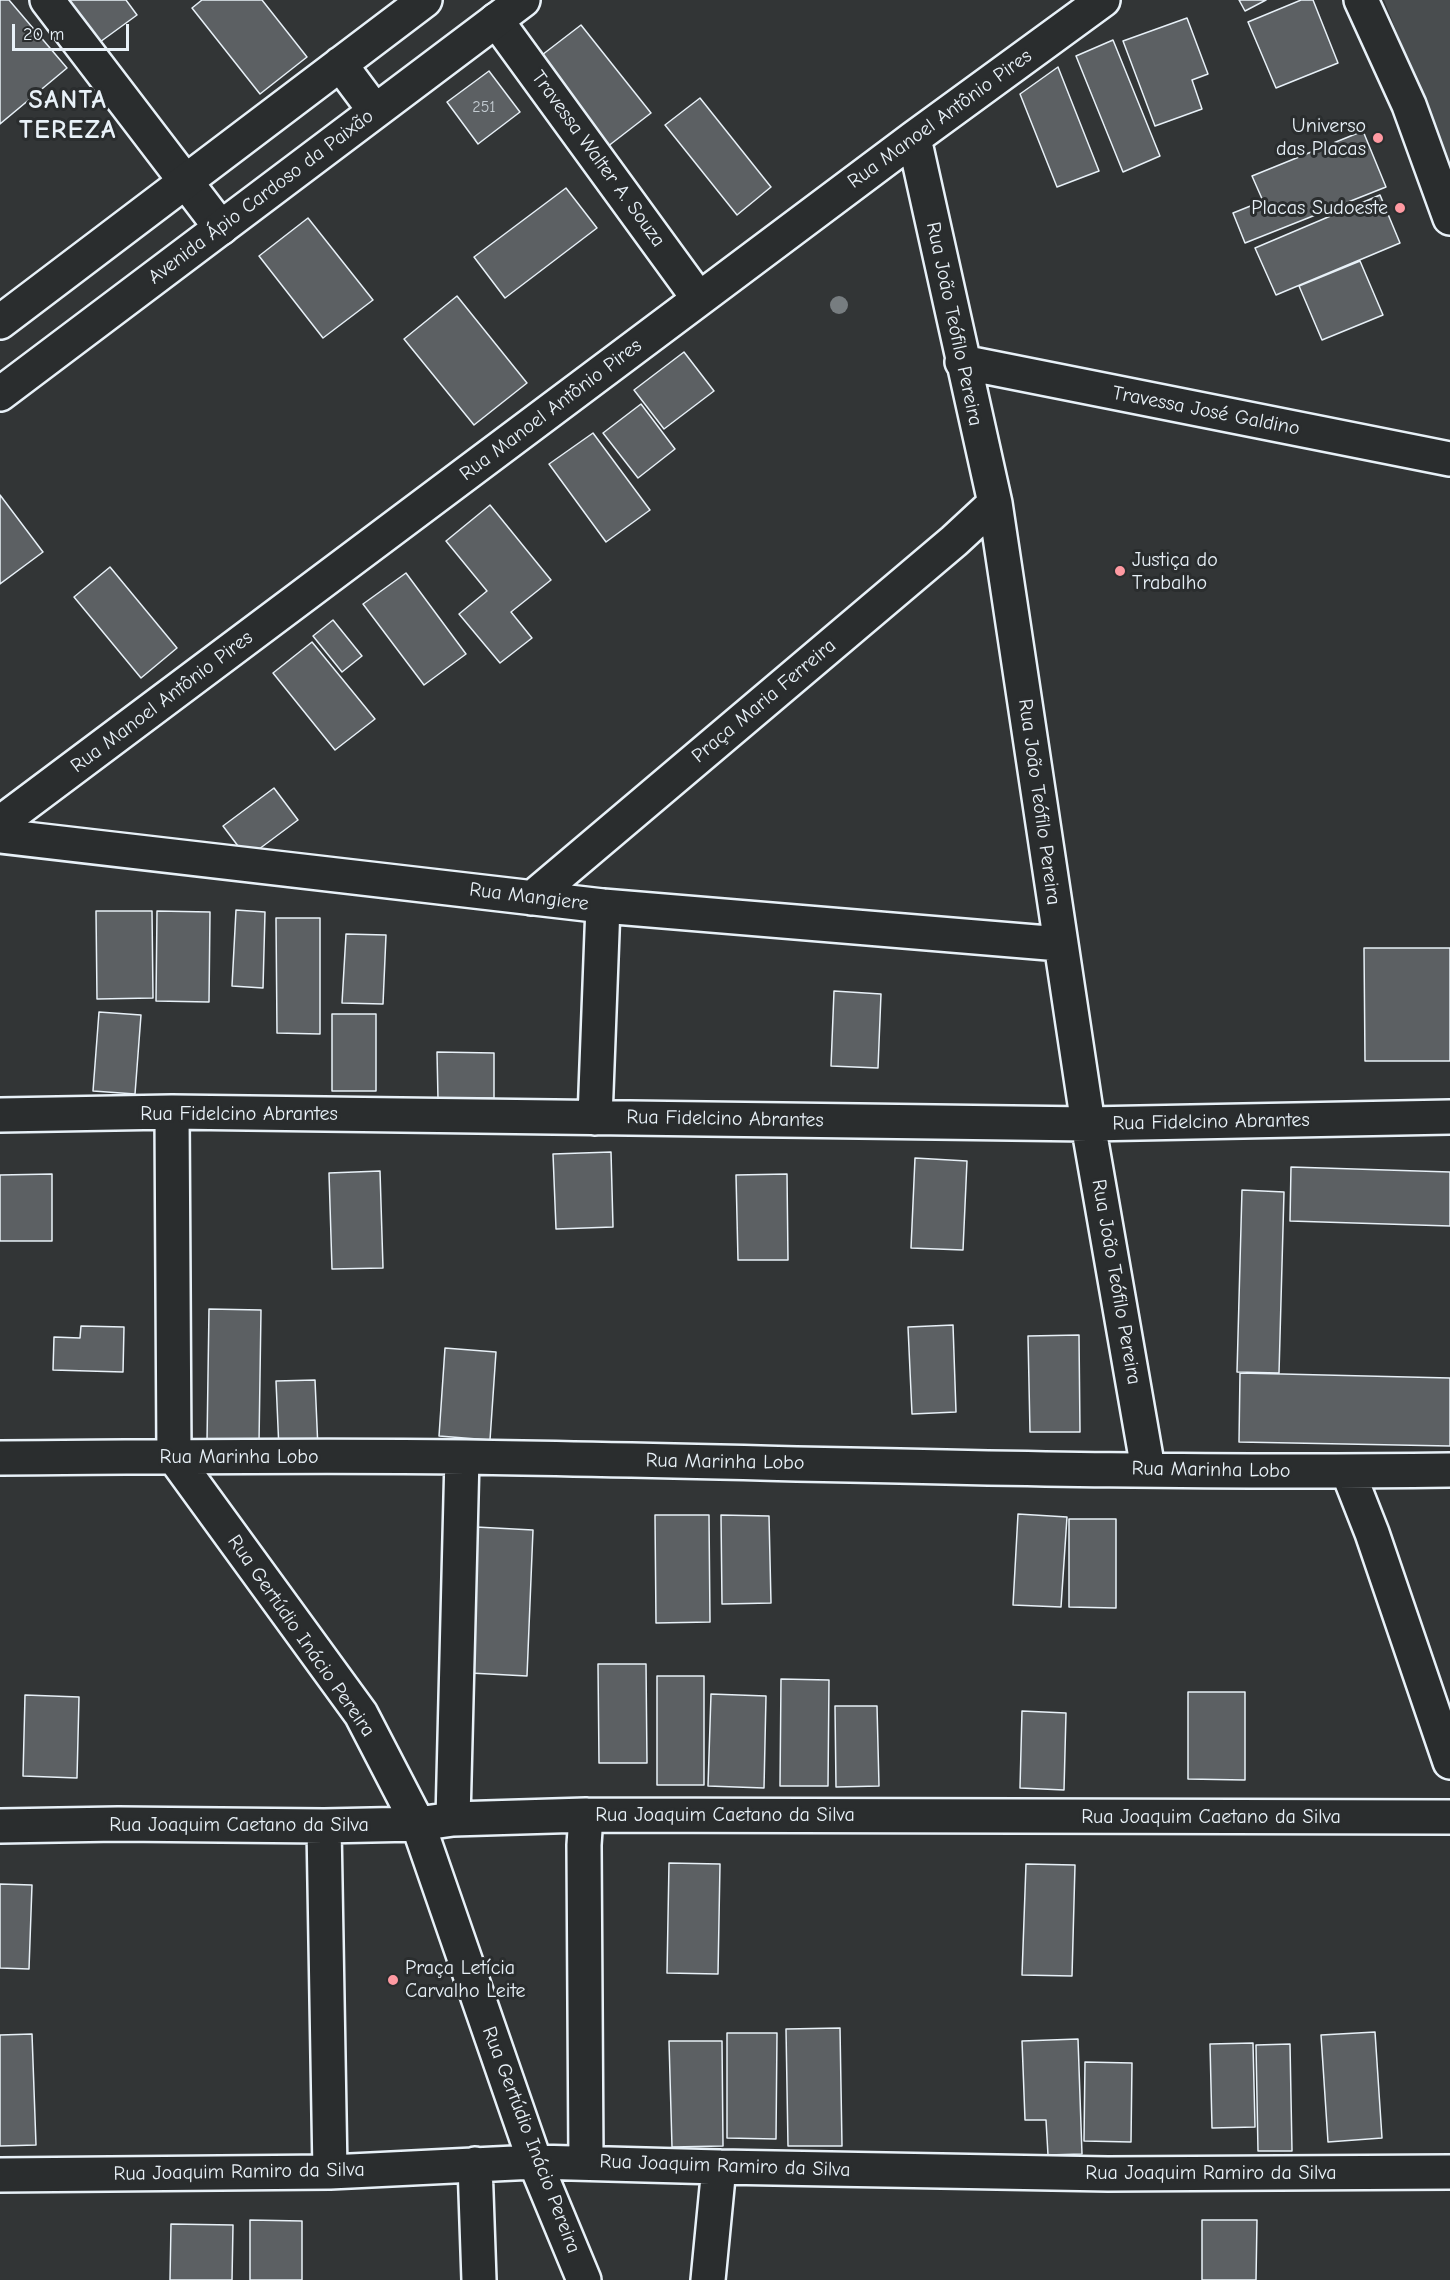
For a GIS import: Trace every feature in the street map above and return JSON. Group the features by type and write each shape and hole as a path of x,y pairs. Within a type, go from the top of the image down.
{"street":[{"path":"47,0 220,228"},
{"path":"0,322 425,0"},
{"name":"Avenida Ápio Cardoso da Paixão","path":"0,394 523,0"},
{"name":"Rua Manoel Antônio Pires","path":"0,823 914,138 1103,0"},
{"path":"1360,0 1409,105 1450,218"},
{"name":"Travessa Walter A. Souza","path":"496,20 699,299"},
{"path":"340,64 375,111"},
{"name":"Rua João Teófilo Pereira","path":"914,138 994,503 1059,944 1148,1469"},
{"name":"Travessa José Galdino","path":"962,362 1450,459"},
{"name":"Praça Maria Ferreira","path":"532,898 945,548 994,503"},
{"name":"Rua Mangiere","path":"0,836 603,906 1059,944"},
{"path":"595,1118 603,906"},
{"path":"172,1112 174,1457"},
{"name":"Rua Fidelcino Abrantes","path":"0,1114 172,1112 1088,1124 1450,1117"},
{"name":"Rua Gertúdio Inácio Pereira","path":"174,1457 361,1714 418,1824 535,2162 584,2280"},
{"path":"453,1819 462,1457"},
{"name":"Rua Marinha Lobo","path":"0,1458 462,1457 1348,1472 1450,1470"},
{"path":"1348,1472 1372,1533 1450,1762"},
{"path":"586,1815 584,1845 586,2162"},
{"name":"Rua Joaquim Caetano da Silva","path":"0,1826 118,1824 324,1826 418,1824 453,1819 586,1815 1450,1817"},
{"path":"324,1826 330,2172"},
{"name":"Rua Joaquim Ramiro da Silva","path":"0,2175 330,2172 535,2162 1108,2174 1450,2172"},
{"path":"475,2164 478,2280"},
{"path":"708,2280 718,2167"}],"shaded area":[{"path":"1384,0 1450,0 1450,166"}],"building":[{"path":"0,0 9,0 67,68 0,124"},
{"path":"68,0 126,0 137,15 100,42"},
{"path":"202,0 262,0 307,57 260,94 192,8"},
{"path":"1239,0 1266,0 1245,11"},
{"path":"1301,0 1313,0 1338,63 1276,88 1248,22"},
{"path":"1187,18 1208,74 1192,80 1202,109 1155,126 1123,41"},
{"path":"581,25 651,113 607,147 538,58"},
{"path":"1113,40 1160,156 1123,172 1076,56"},
{"path":"1058,67 1099,171 1057,187 1020,94"},
{"path":"489,71 520,112 478,144 447,102"},
{"path":"700,98 771,187 737,215 665,125"},
{"path":"1363,131 1386,187 1245,243 1233,213 1263,201 1252,176"},
{"path":"566,188 597,228 505,298 474,257"},
{"path":"1380,195 1400,243 1276,295 1255,248"},
{"path":"308,218 373,300 323,338 259,256"},
{"path":"1360,261 1383,315 1322,340 1299,286"},
{"path":"457,296 527,383 474,425 404,339"},
{"path":"684,352 714,391 664,429 634,390"},
{"path":"641,404 675,449 638,478 603,433"},
{"path":"593,433 650,510 606,542 549,464"},
{"path":"0,495 43,552 0,584"},
{"path":"490,505 551,580 511,612 532,638 500,663 459,614 487,591 446,541"},
{"path":"110,567 177,648 141,678 74,597"},
{"path":"406,573 466,654 424,685 363,604"},
{"path":"333,620 362,656 342,672 313,636"},
{"path":"312,642 375,719 335,750 273,673"},
{"path":"274,788 298,820 247,858 223,826"},
{"path":"236,910 265,912 263,988 232,986"},
{"path":"96,911 152,911 153,998 97,999"},
{"path":"157,911 210,912 209,1002 156,1001"},
{"path":"276,918 320,918 320,1034 277,1033"},
{"path":"346,934 386,935 383,1004 342,1003"},
{"path":"1364,948 1450,948 1450,1061 1365,1061"},
{"path":"834,991 881,994 878,1068 831,1066"},
{"path":"99,1012 141,1015 135,1094 93,1091"},
{"path":"332,1014 376,1014 376,1091 332,1091"},
{"path":"437,1052 494,1053 494,1098 438,1099"},
{"path":"611,1152 613,1227 556,1229 553,1154"},
{"path":"915,1158 967,1161 963,1250 911,1248"},
{"path":"1291,1167 1450,1172 1450,1226 1290,1221"},
{"path":"380,1171 383,1268 332,1269 329,1173"},
{"path":"52,1174 52,1241 0,1241 0,1175"},
{"path":"787,1174 788,1260 738,1260 736,1175"},
{"path":"1242,1190 1284,1192 1279,1373 1237,1372"},
{"path":"209,1309 261,1310 259,1443 207,1442"},
{"path":"953,1325 956,1412 912,1414 908,1327"},
{"path":"81,1326 124,1327 123,1372 53,1370 54,1337 80,1338"},
{"path":"1079,1335 1080,1432 1030,1432 1028,1336"},
{"path":"445,1348 496,1352 490,1440 439,1436"},
{"path":"1240,1373 1450,1378 1450,1446 1239,1442"},
{"path":"315,1380 318,1449 279,1450 276,1381"},
{"path":"1018,1514 1067,1517 1061,1607 1013,1605"},
{"path":"655,1515 709,1515 710,1622 656,1623"},
{"path":"721,1515 769,1516 771,1603 722,1604"},
{"path":"1069,1519 1116,1519 1116,1608 1069,1607"},
{"path":"476,1527 533,1530 527,1676 470,1673"},
{"path":"598,1664 646,1664 647,1763 599,1763"},
{"path":"657,1676 704,1676 704,1785 657,1785"},
{"path":"781,1679 829,1680 828,1786 780,1786"},
{"path":"1188,1692 1245,1692 1245,1780 1188,1779"},
{"path":"711,1694 766,1696 764,1788 708,1786"},
{"path":"25,1695 79,1697 77,1778 23,1776"},
{"path":"835,1706 877,1706 879,1786 836,1787"},
{"path":"1022,1711 1066,1713 1064,1790 1020,1788"},
{"path":"669,1863 720,1864 718,1974 667,1973"},
{"path":"1026,1864 1075,1865 1072,1976 1022,1975"},
{"path":"0,1884 32,1885 29,1969 0,1968"},
{"path":"840,2028 842,2146 788,2146 786,2029"},
{"path":"1375,2032 1382,2138 1328,2142 1321,2035"},
{"path":"727,2033 777,2033 776,2139 727,2138"},
{"path":"32,2034 36,2145 0,2146 0,2035"},
{"path":"1078,2039 1082,2154 1048,2155 1046,2120 1025,2120 1022,2041"},
{"path":"669,2041 722,2041 723,2146 672,2147"},
{"path":"1253,2043 1255,2127 1212,2128 1210,2044"},
{"path":"1290,2044 1292,2151 1258,2151 1256,2045"},
{"path":"1085,2062 1132,2063 1131,2142 1084,2141"},
{"path":"250,2220 302,2221 302,2280 250,2280"},
{"path":"1202,2220 1257,2220 1256,2280 1202,2280"},
{"path":"171,2224 233,2225 232,2280 170,2280"}],"place":[{"name":"Universo das Placas","path":"1378,138"},
{"name":"Placas Sudoeste","path":"1400,208"},
{"name":"Justiça do Trabalho","path":"1120,571"},
{"name":"Praça Letícia Carvalho Leite","path":"393,1980"}],"district":[{"name":"SANTA TEREZA","path":"68,116"}]}
